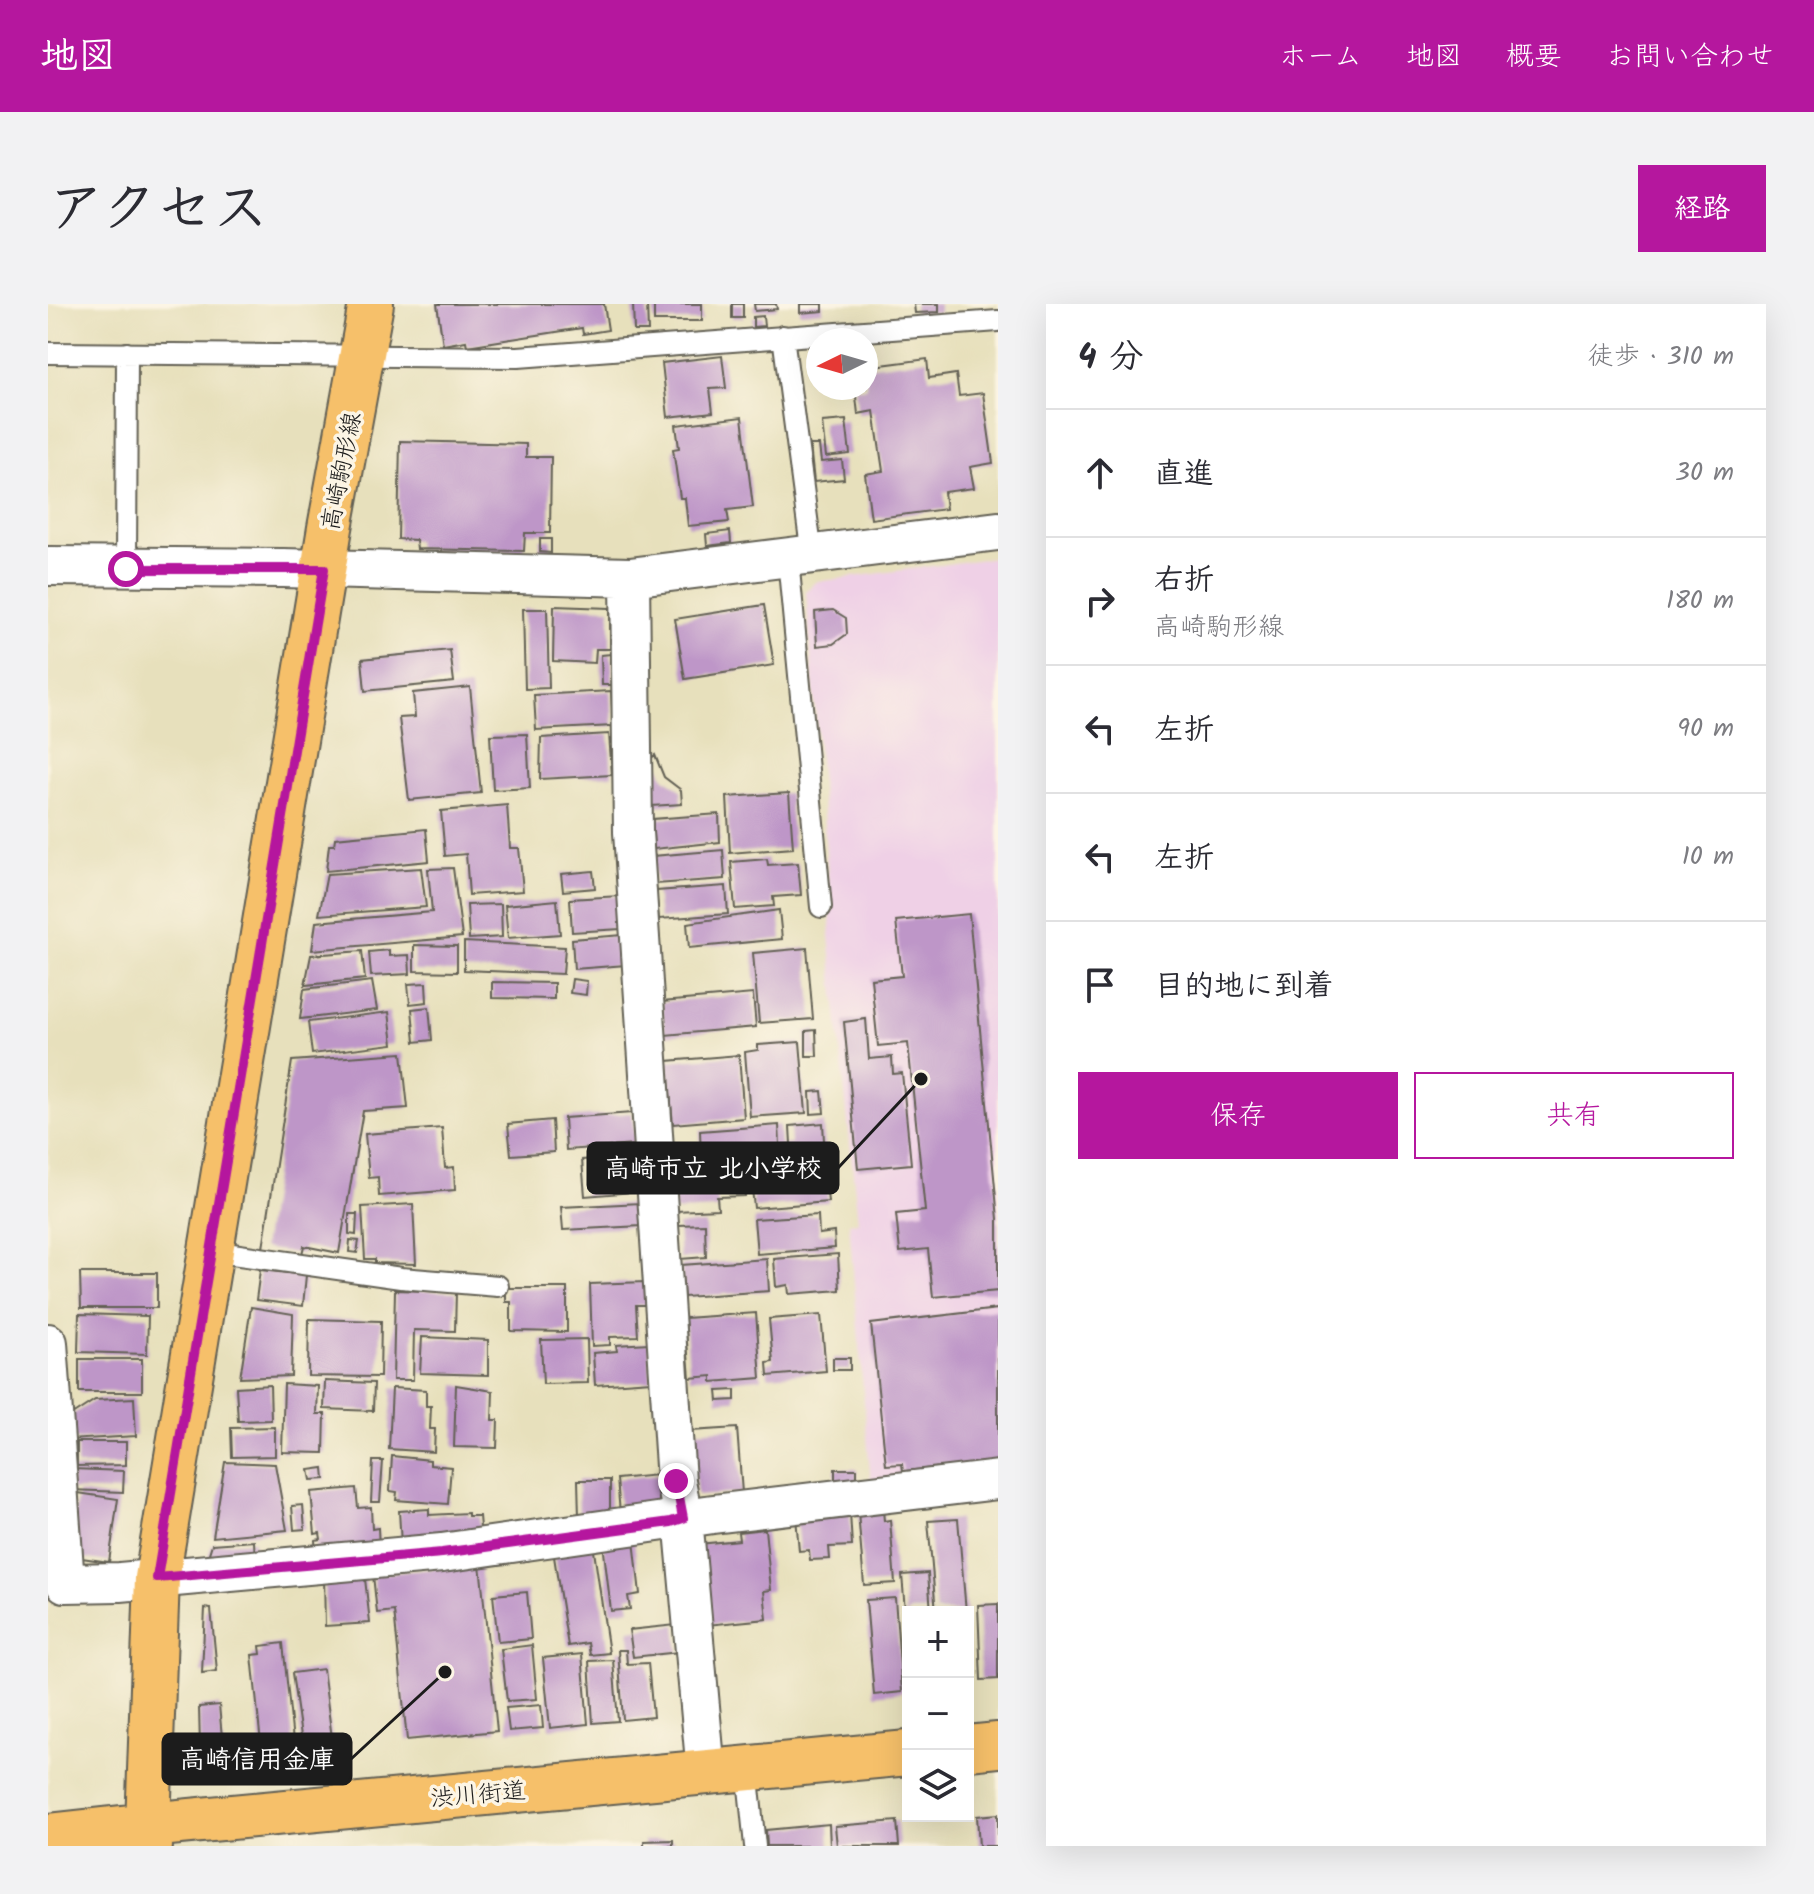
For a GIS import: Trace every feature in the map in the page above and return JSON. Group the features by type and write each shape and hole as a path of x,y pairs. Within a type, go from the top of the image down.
{"main road":[{"name":"高崎駒形線","path":"149,1836 157,1578 324,569 371,304"},
{"path":"974,1747 998,1745"},
{"name":"渋川街道","path":"48,1836 149,1836 726,1770 902,1754"}],"street":[{"path":"48,566 630,577 998,531"},
{"path":"630,577 633,832 676,1481 726,1770"},
{"path":"48,1343 56,1584 442,1553 541,1542 683,1518 998,1480"}],"lane":[{"path":"48,353 518,357 998,321"},
{"path":"783,336 821,907"},
{"path":"126,569 127,353"},
{"path":"211,1251 401,1278 498,1286"},
{"path":"726,1770 755,1846"}],"shaded area":[{"path":"998,557 998,1468 871,1484 849,1223 858,1222 829,936 831,915 806,592 816,582"}],"building":[{"path":"437,304 604,304 608,330 583,334 582,328 467,346 466,341 443,345"},
{"path":"633,304 647,304 648,331 634,331"},
{"path":"654,304 702,304 702,321 654,321"},
{"path":"732,304 743,304 743,318 732,318"},
{"path":"754,304 776,304 777,309 755,311"},
{"path":"800,304 823,304 823,311 800,313"},
{"path":"914,304 939,304 939,312 915,313"},
{"path":"763,316 764,326 753,327 753,317"},
{"path":"722,356 726,388 710,389 713,412 668,417 662,363"},
{"path":"927,359 929,378 956,374 959,396 983,393 993,463 970,467 974,488 944,492 946,509 871,519 865,474 883,471 874,411 858,414 856,400 878,400 878,365"},
{"path":"742,417 753,507 727,510 729,522 688,526 685,498 680,498 673,449 679,448 676,425"},
{"path":"846,420 850,454 826,457 822,422"},
{"path":"400,441 526,444 526,457 551,457 550,533 525,533 524,551 417,549 416,540 398,539"},
{"path":"810,445 819,445 821,462 842,460 844,479 814,482"},
{"path":"730,531 731,543 707,546 706,534"},
{"path":"540,539 551,539 551,553 540,552"},
{"path":"764,605 774,665 685,679 675,619"},
{"path":"554,606 610,608 610,649 596,649 595,663 553,661"},
{"path":"523,609 547,609 549,688 525,689"},
{"path":"833,610 846,618 847,634 833,644 817,646 815,612"},
{"path":"450,650 454,682 365,691 362,659"},
{"path":"611,654 613,685 602,685 601,655"},
{"path":"470,687 481,793 409,800 399,718 415,717 413,693"},
{"path":"611,691 613,726 536,730 534,695"},
{"path":"527,734 530,788 493,790 490,735"},
{"path":"609,734 612,775 540,779 541,738"},
{"path":"655,755 664,777 681,790 682,804 651,806 647,762"},
{"path":"789,793 793,848 730,853 727,797"},
{"path":"507,805 510,848 519,848 523,891 469,895 466,854 445,856 441,811"},
{"path":"719,814 720,842 654,849 652,819"},
{"path":"426,829 429,861 326,871 329,845 334,845 335,838"},
{"path":"723,850 725,879 656,884 653,856"},
{"path":"767,859 768,865 798,863 801,895 773,897 774,906 735,909 731,862"},
{"path":"421,868 426,907 319,915 327,874"},
{"path":"453,868 462,937 312,950 316,922 432,912 428,869"},
{"path":"593,871 595,888 563,891 561,874"},
{"path":"726,886 728,914 659,919 656,891"},
{"path":"620,896 621,929 572,932 570,899"},
{"path":"557,900 560,934 508,938 505,905"},
{"path":"501,904 502,937 469,939 467,905"},
{"path":"779,910 782,939 689,948 687,923"},
{"path":"969,914 998,1219 998,1291 933,1297 928,1249 900,1252 896,1214 925,1211 908,1043 878,1046 871,979 902,976 896,921"},
{"path":"623,935 626,965 574,969 572,939"},
{"path":"464,942 565,947 563,974 464,970"},
{"path":"414,945 457,946 457,972 414,971"},
{"path":"807,948 813,1019 759,1023 753,953"},
{"path":"389,950 389,956 409,955 410,974 371,976 369,952"},
{"path":"362,951 365,979 305,985 311,955"},
{"path":"572,979 587,981 586,995 570,993"},
{"path":"372,981 377,1010 300,1019 304,989"},
{"path":"492,982 554,983 554,999 492,998"},
{"path":"426,983 427,1002 410,1004 408,984"},
{"path":"753,994 756,1027 665,1035 662,1002"},
{"path":"429,1007 432,1040 415,1042 412,1009"},
{"path":"389,1012 393,1044 312,1054 308,1022"},
{"path":"866,1019 869,1059 892,1057 893,1074 902,1073 911,1164 858,1169 844,1022"},
{"path":"816,1030 817,1056 806,1056 806,1031"},
{"path":"800,1042 806,1113 750,1117 745,1052 758,1050 758,1045"},
{"path":"402,1053 408,1108 363,1111 339,1253 304,1246 302,1254 263,1248 292,1061"},
{"path":"739,1055 744,1118 673,1124 667,1061"},
{"path":"822,1091 824,1113 811,1114 810,1092"},
{"path":"632,1113 635,1145 566,1150 564,1118"},
{"path":"552,1120 554,1152 511,1155 508,1124"},
{"path":"823,1123 825,1159 719,1166 719,1156 701,1158 700,1131 779,1125 780,1145 791,1144 790,1126"},
{"path":"442,1128 445,1168 454,1167 455,1190 379,1196 378,1177 369,1178 365,1134"},
{"path":"630,1156 633,1192 585,1196 582,1160"},
{"path":"824,1163 828,1202 754,1208 750,1169"},
{"path":"743,1170 745,1196 717,1197 718,1209 675,1211 673,1174"},
{"path":"641,1203 642,1226 563,1230 561,1207"},
{"path":"413,1204 416,1264 375,1263 375,1259 365,1259 362,1207"},
{"path":"349,1214 357,1214 356,1235 349,1234"},
{"path":"818,1215 819,1234 834,1232 835,1248 757,1254 754,1219"},
{"path":"705,1224 706,1257 680,1259 678,1225"},
{"path":"350,1240 359,1241 357,1253 349,1252"},
{"path":"838,1254 840,1290 789,1294 788,1285 776,1287 774,1259"},
{"path":"767,1259 769,1291 684,1297 681,1265"},
{"path":"260,1270 306,1275 303,1306 256,1300"},
{"path":"80,1273 157,1273 157,1308 81,1308"},
{"path":"646,1282 647,1305 636,1305 638,1336 610,1337 610,1345 592,1346 590,1284"},
{"path":"506,1288 567,1288 567,1332 511,1331 511,1302 506,1302"},
{"path":"395,1290 456,1292 455,1331 414,1330 413,1380 393,1380"},
{"path":"251,1307 293,1314 291,1376 240,1378"},
{"path":"998,1309 998,1462 903,1471 902,1464 886,1465 871,1324"},
{"path":"756,1313 761,1378 712,1382 712,1376 690,1378 685,1318"},
{"path":"79,1314 148,1316 147,1354 78,1352"},
{"path":"821,1315 826,1371 768,1376 767,1363 773,1362 769,1319"},
{"path":"309,1319 381,1321 380,1377 308,1376"},
{"path":"422,1337 488,1340 488,1375 420,1373"},
{"path":"587,1339 588,1383 543,1384 541,1340"},
{"path":"649,1343 651,1381 595,1385 593,1353 617,1351 616,1345"},
{"path":"833,1358 850,1358 850,1370 833,1370"},
{"path":"79,1359 142,1359 142,1392 79,1392"},
{"path":"325,1381 374,1383 373,1411 324,1409"},
{"path":"284,1384 318,1386 317,1414 325,1414 324,1453 282,1452"},
{"path":"270,1385 271,1420 238,1421 236,1387"},
{"path":"456,1385 493,1391 492,1420 498,1420 497,1448 454,1447"},
{"path":"392,1388 426,1390 426,1406 431,1406 430,1429 435,1429 434,1452 389,1449"},
{"path":"735,1390 735,1400 718,1401 717,1391"},
{"path":"134,1398 136,1436 68,1440 72,1415 95,1400"},
{"path":"275,1427 275,1456 232,1457 231,1428"},
{"path":"737,1428 742,1493 697,1496 691,1431"},
{"path":"77,1442 126,1442 126,1465 77,1466"},
{"path":"392,1456 430,1460 430,1465 451,1467 448,1504 396,1500 397,1492 390,1491"},
{"path":"373,1461 383,1461 380,1502 371,1502"},
{"path":"225,1462 275,1464 287,1530 213,1537"},
{"path":"324,1468 325,1479 311,1480 309,1470"},
{"path":"72,1469 124,1471 123,1492 71,1490"},
{"path":"835,1469 857,1469 857,1484 835,1484"},
{"path":"657,1475 660,1510 620,1513 617,1479"},
{"path":"578,1480 610,1480 610,1517 579,1517"},
{"path":"356,1488 358,1508 371,1507 372,1529 378,1528 379,1549 316,1553 315,1540 321,1539 320,1533 315,1534 311,1492"},
{"path":"78,1493 118,1499 109,1562 68,1556"},
{"path":"303,1505 305,1529 294,1530 292,1506"},
{"path":"429,1509 429,1515 468,1513 468,1516 479,1516 481,1539 401,1544 399,1511"},
{"path":"883,1510 884,1521 890,1520 895,1583 864,1585 858,1512"},
{"path":"850,1513 852,1546 829,1547 830,1559 810,1560 809,1550 799,1551 796,1517"},
{"path":"958,1519 965,1606 935,1606 928,1521"},
{"path":"765,1529 771,1590 764,1591 767,1619 707,1625 699,1544 739,1540 738,1532"},
{"path":"634,1540 640,1594 628,1596 630,1609 611,1611 603,1543"},
{"path":"254,1541 255,1560 206,1563 212,1544"},
{"path":"593,1544 609,1653 590,1655 588,1643 568,1646 553,1550"},
{"path":"480,1564 497,1731 407,1740 394,1611 377,1613 373,1575"},
{"path":"364,1570 370,1623 325,1626 324,1576"},
{"path":"928,1573 931,1606 905,1606 902,1575"},
{"path":"527,1592 531,1639 498,1642 493,1595"},
{"path":"895,1598 902,1692 874,1695 866,1600"},
{"path":"998,1604 998,1679 981,1680 978,1605"},
{"path":"205,1608 211,1609 217,1671 202,1673"},
{"path":"676,1625 679,1652 633,1657 629,1630"},
{"path":"283,1643 294,1751 262,1754 252,1655 261,1654 260,1646"},
{"path":"532,1645 537,1699 507,1701 501,1649"},
{"path":"618,1650 626,1650 627,1664 648,1663 653,1717 623,1720"},
{"path":"582,1654 588,1724 550,1728 543,1658"},
{"path":"613,1660 618,1721 593,1723 589,1661"},
{"path":"323,1669 333,1746 303,1750 292,1673"},
{"path":"219,1705 224,1759 214,1761 200,1747 199,1707"},
{"path":"541,1705 543,1728 509,1731 506,1708"},
{"path":"998,1814 998,1846 979,1846 977,1816"},
{"path":"897,1821 899,1846 837,1846 835,1826"},
{"path":"829,1824 830,1846 767,1846 766,1830"},
{"path":"673,1840 673,1846 644,1846 644,1841"}],"place":[{"name":"高崎市立 北小学校","path":"921,1079"},
{"name":"高崎信用金庫","path":"445,1672"}],"route":[{"path":"126,569 324,569 157,1578 442,1553 671,1522 683,1518 676,1481"}]}
